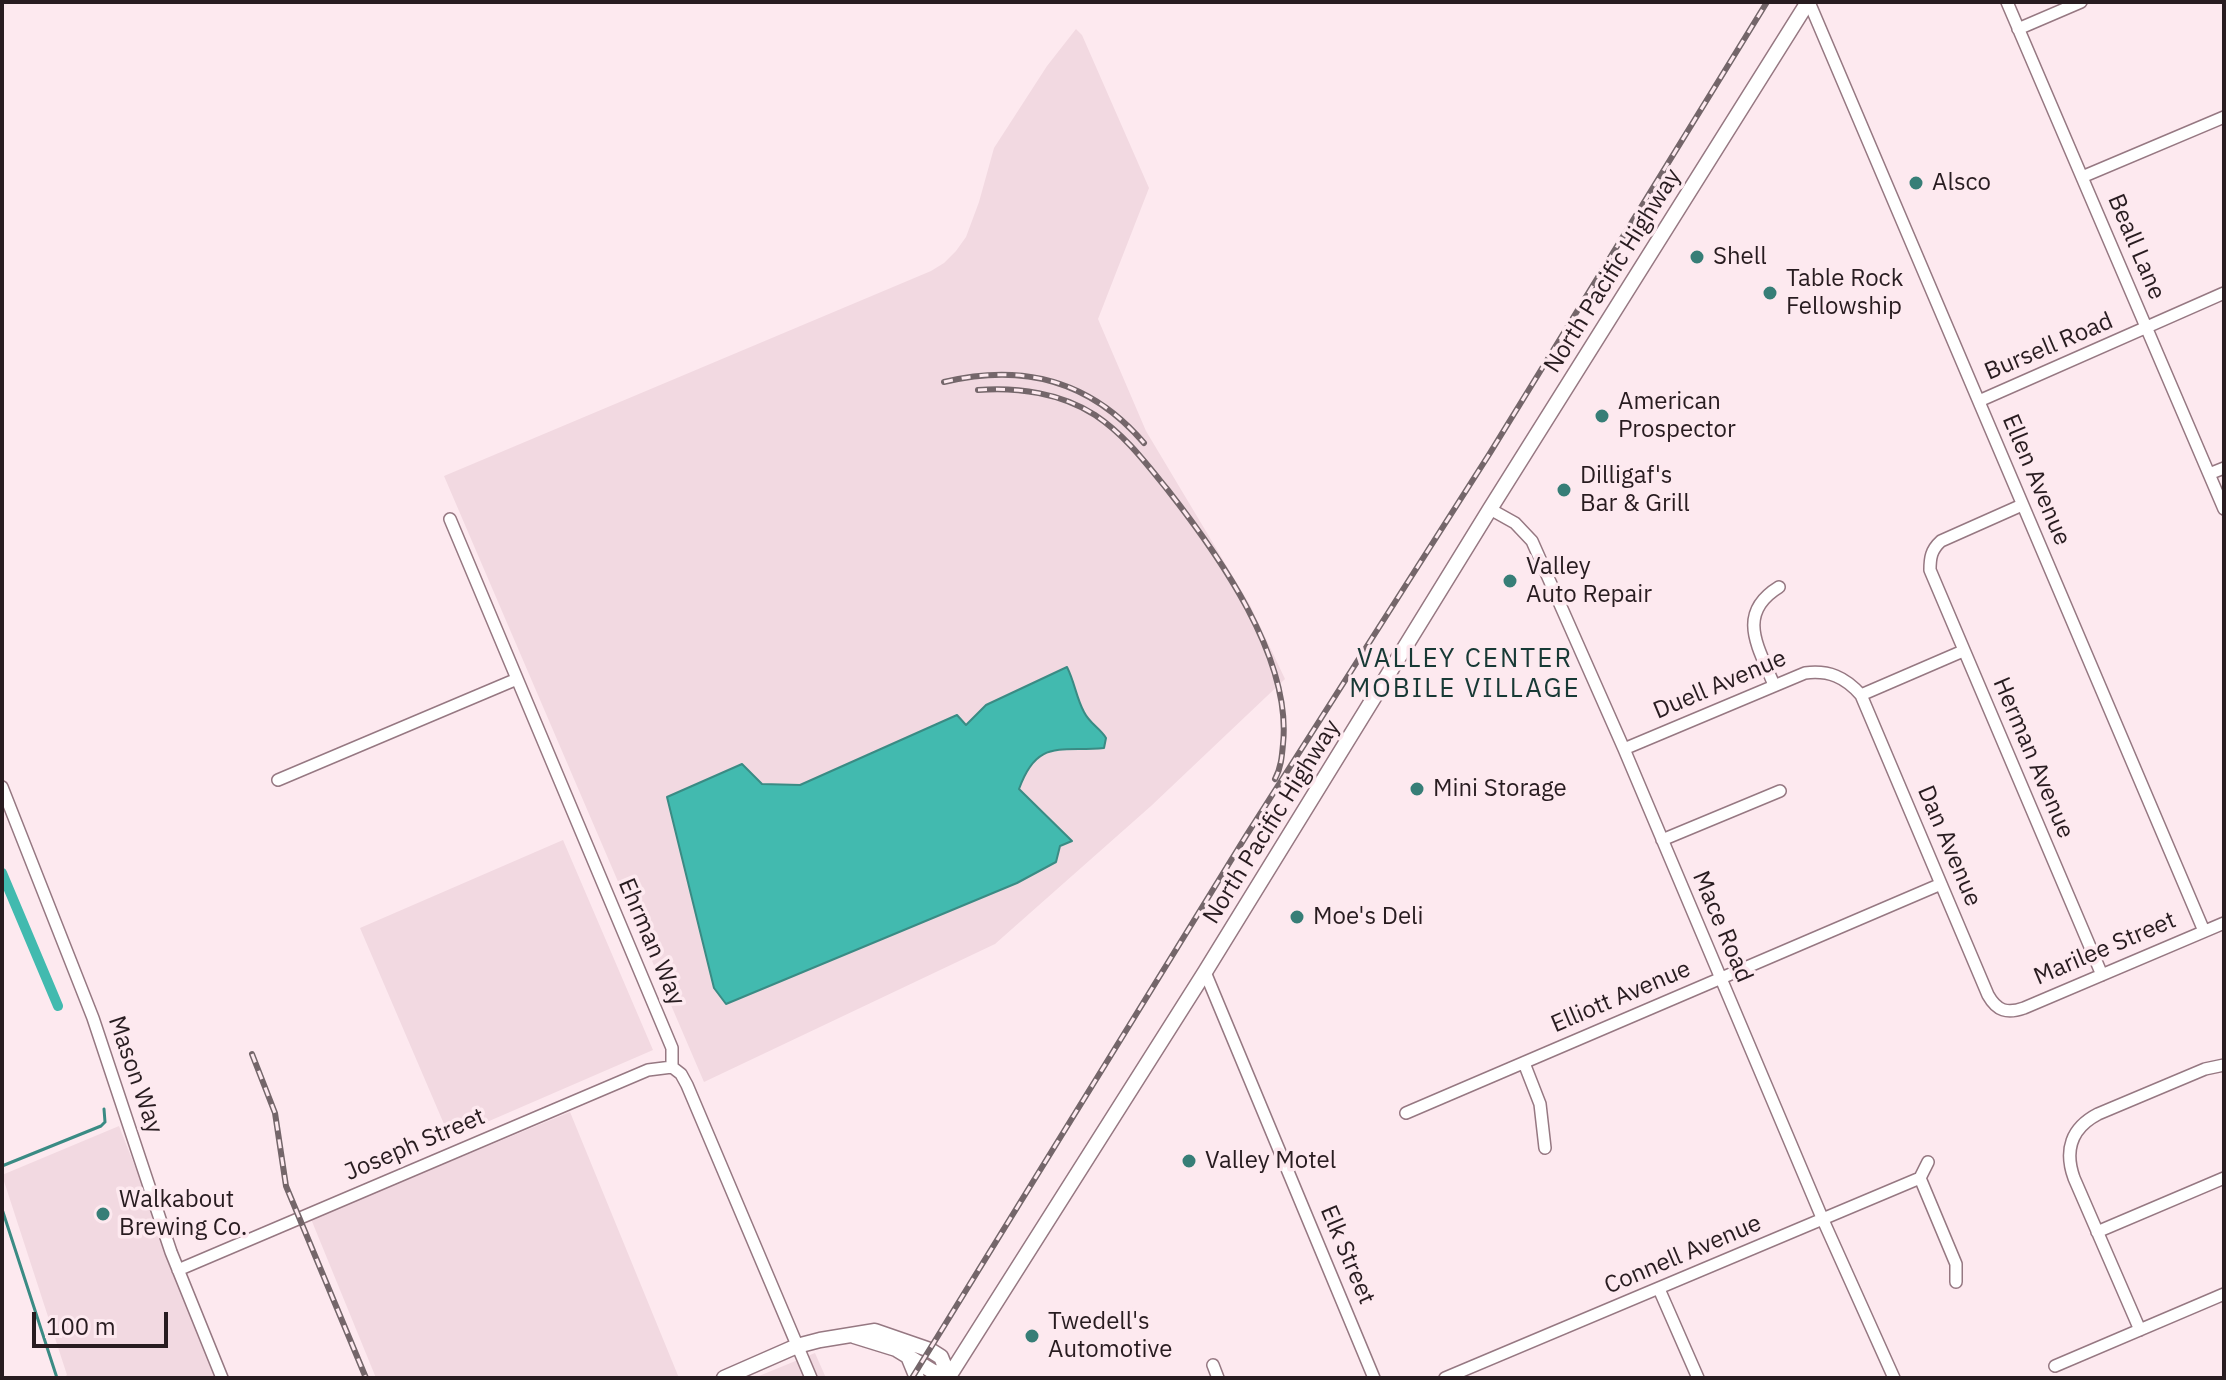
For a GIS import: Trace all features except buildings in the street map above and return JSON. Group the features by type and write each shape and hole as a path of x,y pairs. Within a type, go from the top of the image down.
{"main road":[{"name":"North Pacific Highway","path":"949,1378 1808,2"},
{"path":"724,1378 797,1346 875,1331 930,1350 941,1357 949,1378"},
{"path":"851,1336 883,1344 949,1378"},
{"path":"908,1355 917,1378"}],"street":[{"name":"Ellen Avenue","path":"1808,2 2204,931"},
{"name":"Beall Lane","path":"2007,2 2224,509"},
{"path":"2018,29 2081,2"},
{"path":"2082,177 2224,117"},
{"name":"Bursell Road","path":"1979,401 2224,293"},
{"path":"2209,474 2224,468"},
{"name":"Herman Avenue","path":"2022,505 1950,535 1934,547 1930,570 2102,975"},
{"name":"Mace Road","path":"1490,509 1515,523 1532,541 1624,749 1823,1220 1894,1378"},
{"name":"Ehrman Way","path":"450,519 672,1048 672,1067 681,1074 687,1085 811,1378"},
{"path":"1774,685 1754,636 1753,626 1759,602 1779,587"},
{"path":"1861,695 1963,651"},
{"name":"Duell Avenue","path":"1624,749 1805,673 1838,676 1861,695"},
{"path":"278,780 517,679"},
{"name":"Dan Avenue","path":"1861,695 1988,995 2002,1011"},
{"name":"Mason Way","path":"2,787 93,1018 178,1270 222,1378"},
{"path":"1662,840 1780,791"},
{"name":"Elliott Avenue","path":"1406,1113 1941,884"},
{"name":"Marilee Street","path":"2002,1011 2024,1008 2224,923"},
{"name":"Elk Street","path":"1205,972 1374,1378"},
{"path":"1524,1063 1540,1104 1545,1148"},
{"path":"2140,1330 2070,1166 2071,1142 2079,1128 2098,1114 2205,1069 2224,1065"},
{"name":"Joseph Street","path":"178,1270 648,1070 672,1067"},
{"path":"1928,1162 1920,1178 1956,1264 1956,1282"},
{"name":"Connell Avenue","path":"1445,1378 1920,1178"},
{"path":"2097,1232 2224,1178"},
{"path":"1659,1289 1698,1378"},
{"path":"2055,1366 2224,1294"},
{"path":"1213,1365 1218,1378"}],"shaded area":[{"path":"1076,29 1082,35 1149,188 1098,319 1146,431 1250,605 1285,679 1151,806 995,944 704,1082 444,476 944,263 966,237 994,148 1047,66"},
{"path":"1067,667 1084,712 1106,738 1104,748 1051,751 1042,755 1026,773 1019,789 1072,841 1060,846 1056,862 1017,883 726,1004 714,988 667,797 742,764 762,784 800,785 957,715 966,725 986,705"},
{"path":"563,840 653,1050 450,1138 360,928"},
{"path":"570,1112 679,1378 376,1378 311,1219"},
{"path":"119,1126 218,1378 63,1378 67,1375 2,1175"},
{"path":"815,1353 826,1378 754,1378"}],"waterway":[{"path":"2,873 58,1006"},
{"path":"2,1166 101,1126 105,1122 104,1109"},
{"path":"2,1209 57,1378"}],"railway":[{"path":"912,1378 1246,836 1490,453 1767,2"},
{"path":"944,382 1001,375 1028,376 1053,382 1101,404 1144,443"},
{"path":"978,390 1039,393 1082,407 1116,431 1134,449 1187,515 1248,609 1276,677 1283,711 1283,744 1275,779"},
{"path":"252,1054 275,1113 286,1186 366,1378"}],"place":[{"name":"Alsco","path":"1916,183"},
{"name":"Shell","path":"1697,257"},
{"name":"Table Rock Fellowship","path":"1770,293"},
{"name":"American Prospector","path":"1602,416"},
{"name":"Dilligaf's Bar & Grill","path":"1564,490"},
{"name":"Valley Auto Repair","path":"1510,581"},
{"name":"Mini Storage","path":"1417,789"},
{"name":"Moe's Deli","path":"1297,917"},
{"name":"Valley Motel","path":"1189,1161"},
{"name":"Walkabout Brewing Co.","path":"103,1214"},
{"name":"Twedell's Automotive","path":"1032,1336"}],"district":[{"name":"VALLEY CENTER MOBILE VILLAGE","path":"1465,674"}]}
